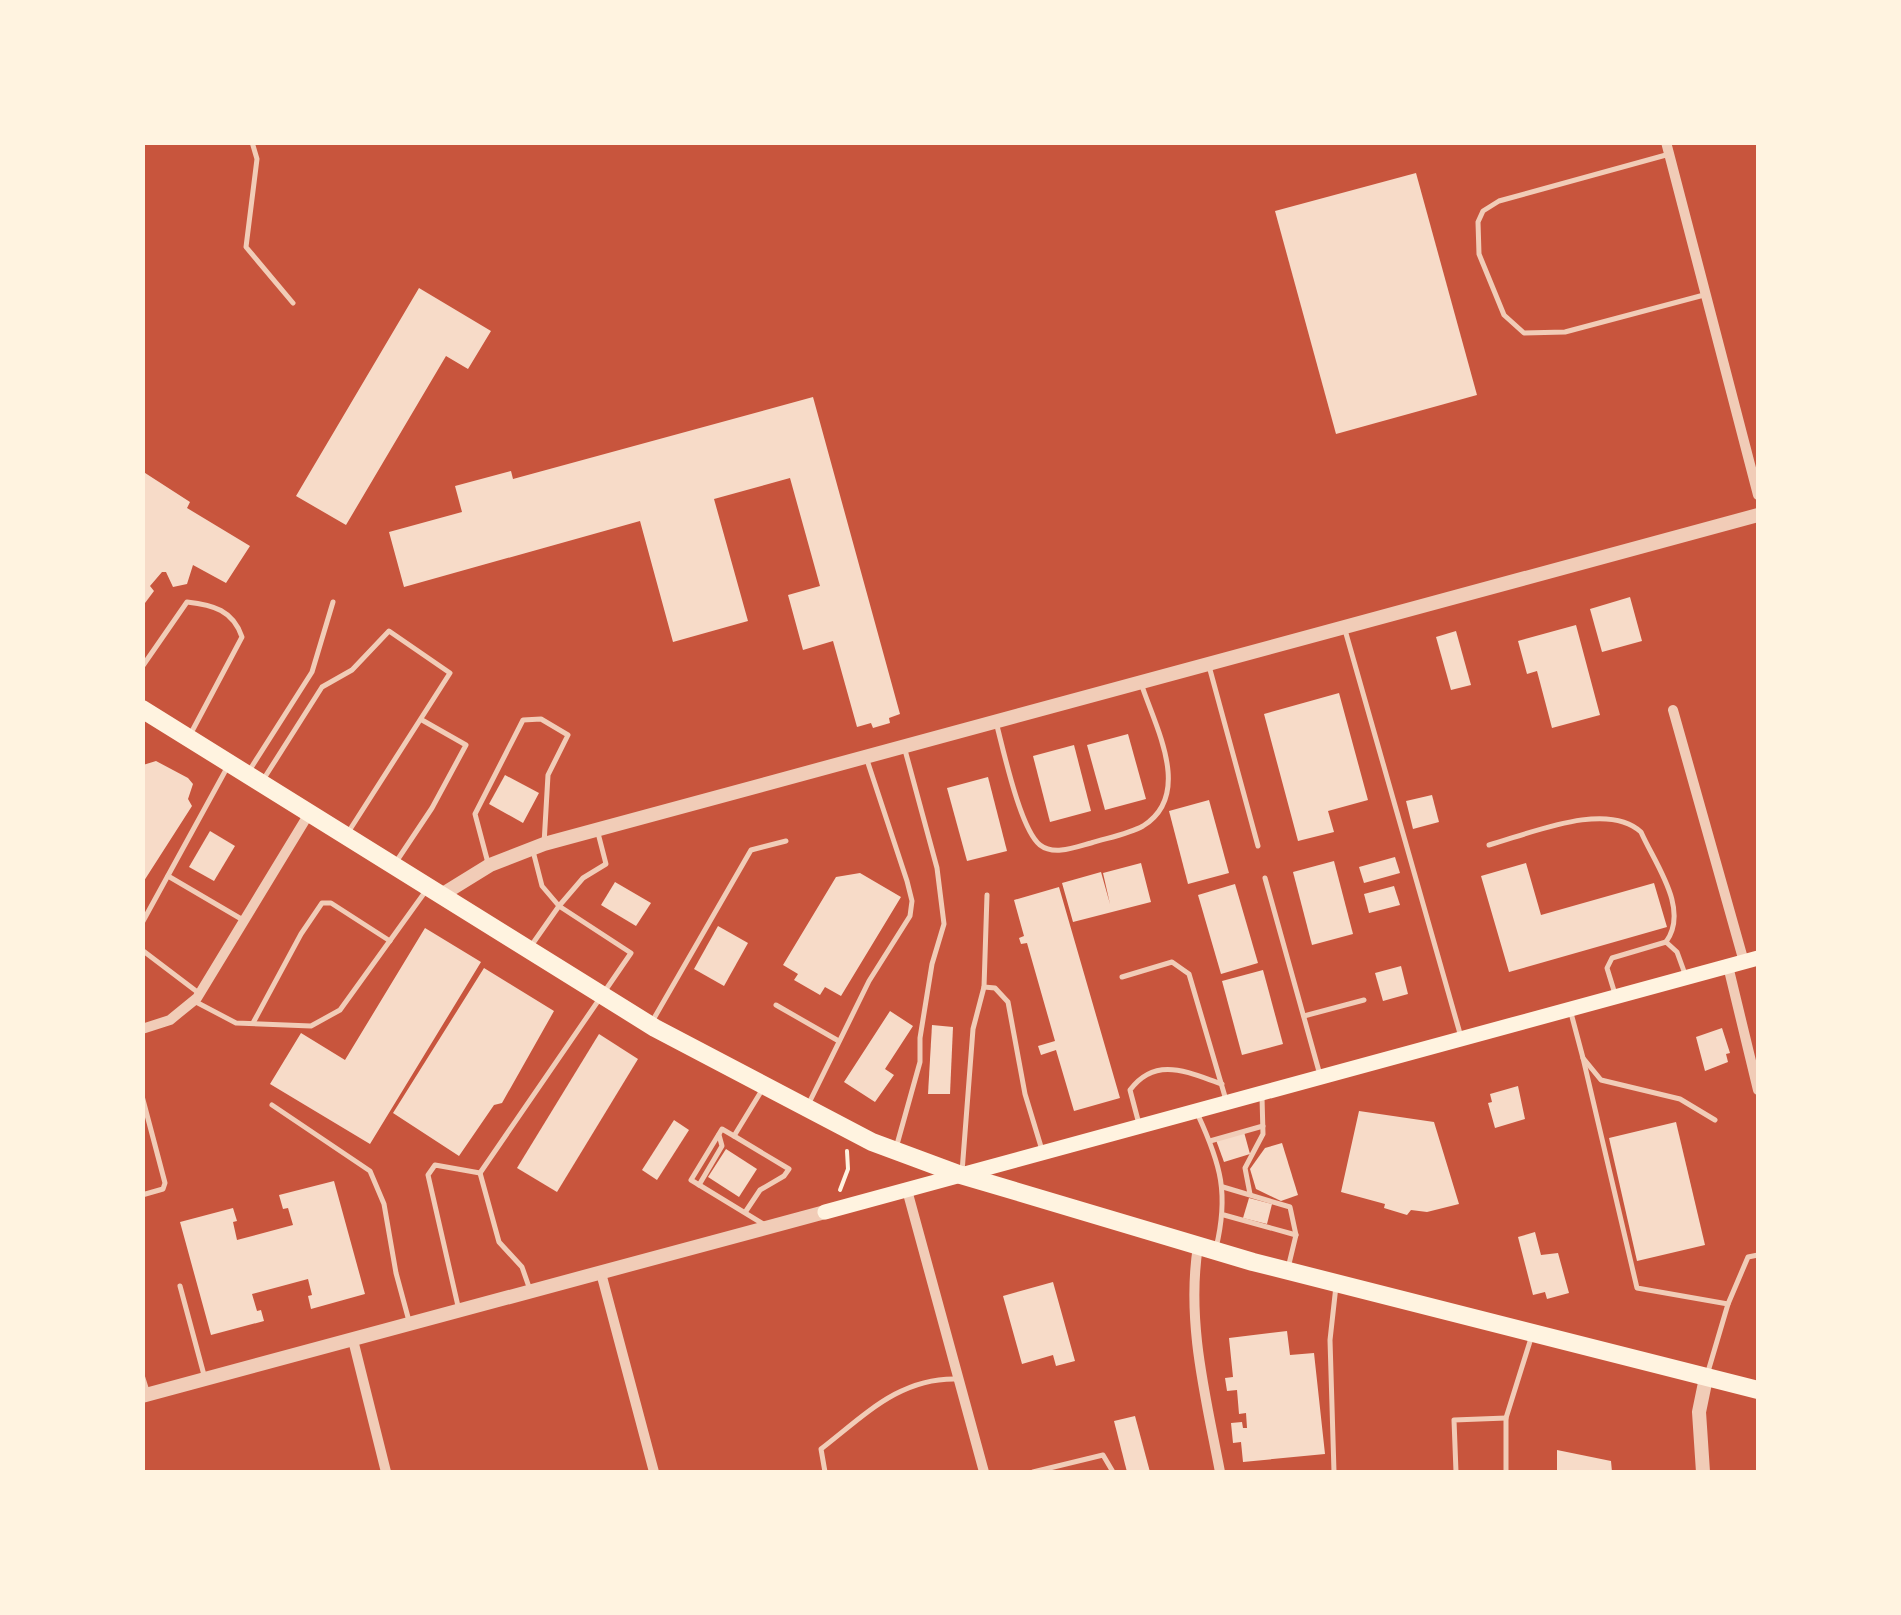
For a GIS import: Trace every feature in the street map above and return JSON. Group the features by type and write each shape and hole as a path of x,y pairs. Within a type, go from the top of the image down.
{"main road":[{"path":"142,709 650,1024 834,1124 895,1151 1288,1271 1758,1390"},
{"path":"825,1212 1744,962"}],"street":[{"path":"1668,148 1758,496"},
{"path":"437,890 538,846 1758,515"},
{"path":"1674,710 1744,962 1758,1090"},
{"path":"142,1029 170,1020 197,997 310,811"},
{"path":"907,1190 962,1379 984,1472"},
{"path":"145,1395 825,1212"},
{"path":"1206,1248 1193,1276 1194,1320 1220,1472"},
{"path":"601,1273 654,1472"},
{"path":"353,1340 386,1472"},
{"path":"1704,1472 1699,1412 1706,1378"}],"lane":[{"path":"252,142 257,159 246,248 294,303"},
{"path":"1668,148 1499,201 1484,211 1478,222 1479,254 1504,316 1524,332 1565,332 1707,294"},
{"path":"142,667 187,602 214,605 237,623 242,637 188,738"},
{"path":"254,778 312,672 332,602"},
{"path":"1344,627 1462,1038"},
{"path":"254,778 322,688 352,670 388,631 450,673 346,834"},
{"path":"1208,665 1258,846"},
{"path":"996,722 1018,800 1029,830 1040,846 1058,851 1094,842 1141,827 1162,809 1168,792 1170,774 1142,683"},
{"path":"488,866 475,814 523,720 541,719 568,735 548,775 538,846 542,886 558,906 631,953 480,1172 499,1242 522,1267 530,1292"},
{"path":"395,864 432,808 466,745 422,720"},
{"path":"895,1151 920,1062 932,964 944,924 938,868 904,747"},
{"path":"806,1109 837,1040 910,916 912,901 907,881 866,757"},
{"path":"142,923 230,764"},
{"path":"1489,846 1594,817 1631,822 1641,832 1676,912 1675,930 1666,942 1612,958 1607,968 1616,996"},
{"path":"529,949 583,878 606,864 598,830"},
{"path":"650,1024 751,850 786,841"},
{"path":"168,876 246,922"},
{"path":"1264,878 1320,1078"},
{"path":"142,950 197,997 236,1023 312,1026 340,1010 390,940 437,890"},
{"path":"962,1174 973,1029 984,988 988,894"},
{"path":"252,1024 300,934 322,904 331,903 390,940"},
{"path":"1666,942 1677,952 1686,977"},
{"path":"1122,977 1172,962 1189,974 1227,1103"},
{"path":"984,988 995,988 1008,1002 1042,1153"},
{"path":"1304,1016 1364,1000"},
{"path":"776,1005 837,1040"},
{"path":"1569,1008 1636,1288 1728,1304"},
{"path":"1583,1058 1601,1080 1680,1099 1714,1120"},
{"path":"1140,1126 1130,1090 1137,1080 1173,1067 1222,1084"},
{"path":"734,1136 764,1087"},
{"path":"1250,1194 1245,1168 1263,1134 1262,1094"},
{"path":"142,1096 165,1183 164,1189 142,1195"},
{"path":"272,1105 370,1171 384,1204 410,1324"},
{"path":"1196,1111 1220,1159 1223,1187 1224,1215 1206,1248"},
{"path":"1210,1141 1263,1126"},
{"path":"746,1211 760,1190 789,1169 722,1129 691,1180 767,1226"},
{"path":"459,1311 428,1175 436,1165 480,1172"},
{"path":"1223,1187 1290,1207 1296,1234 1288,1271"},
{"path":"1224,1215 1296,1234"},
{"path":"1706,1378 1728,1304 1748,1258 1758,1255"},
{"path":"1334,1472 1330,1340 1336,1283"},
{"path":"180,1286 205,1379"},
{"path":"1506,1472 1506,1418 1533,1332"},
{"path":"142,1376 145,1395"},
{"path":"825,1472 821,1448 887,1398 930,1378 962,1379"},
{"path":"1456,1472 1454,1420 1506,1418"},
{"path":"1033,1472 1102,1455 1113,1472"}],"path":[{"path":"825,1212 842,1187 848,1169 846,1145 834,1124"}],"building":[{"path":"1416,173 1477,395 1336,434 1275,211"},
{"path":"419,288 491,331 468,369 446,356 346,525 296,496"},
{"path":"813,397 900,714 889,718 890,723 857,727 833,641 803,650 788,595 820,586 790,478 714,499 748,621 673,642 640,521 404,587 389,532 462,512 455,486 511,471 513,479"},
{"path":"142,471 190,502 187,508 250,546 226,583 193,565 187,584 173,587 166,572 162,572 150,586 154,591 142,607"},
{"path":"1630,597 1642,641 1602,652 1590,609"},
{"path":"1576,625 1600,715 1552,728 1537,671 1527,674 1518,641"},
{"path":"1456,631 1471,685 1451,690 1436,637"},
{"path":"1339,693 1368,800 1328,811 1334,832 1298,841 1264,714"},
{"path":"1128,734 1146,799 1105,810 1087,745"},
{"path":"1074,745 1091,811 1050,822 1033,756"},
{"path":"156,761 193,784 188,799 192,806 142,884 143,765"},
{"path":"505,775 539,793 523,823 489,804"},
{"path":"988,777 1007,851 967,861 947,788"},
{"path":"1432,795 1439,822 1413,829 1406,801"},
{"path":"1209,800 1229,873 1188,884 1169,811"},
{"path":"210,831 235,846 214,881 189,867"},
{"path":"1395,857 1400,873 1364,883 1359,867"},
{"path":"1334,861 1353,934 1312,945 1293,872"},
{"path":"1141,863 1151,902 1073,922 1062,883 1101,872 1110,904 1103,873"},
{"path":"1526,863 1541,915 1654,883 1667,927 1509,972 1481,876"},
{"path":"860,873 901,897 841,996 825,987 820,995 794,980 798,974 783,965 836,877"},
{"path":"615,882 651,903 636,926 601,905"},
{"path":"1235,884 1258,963 1221,974 1198,895"},
{"path":"1394,886 1400,905 1369,913 1364,894"},
{"path":"1059,887 1120,1098 1074,1111 1056,1050 1041,1055 1038,1046 1055,1041 1027,943 1021,944 1019,938 1024,936 1014,900"},
{"path":"718,926 748,943 724,986 694,969"},
{"path":"425,928 481,962 370,1144 270,1084 301,1033 345,1060"},
{"path":"1401,966 1408,994 1383,1001 1375,973"},
{"path":"484,968 554,1011 502,1103 494,1105 459,1156 393,1113"},
{"path":"1263,970 1283,1044 1242,1055 1222,981"},
{"path":"890,1011 913,1026 885,1069 894,1075 875,1102 844,1082"},
{"path":"932,1025 953,1027 950,1094 928,1094"},
{"path":"1722,1028 1730,1053 1726,1054 1728,1062 1705,1071 1696,1037"},
{"path":"599,1034 638,1059 557,1192 517,1168"},
{"path":"1518,1086 1525,1119 1495,1128 1488,1103 1492,1102 1490,1094"},
{"path":"1359,1111 1434,1122 1459,1204 1427,1212 1411,1210 1407,1215 1384,1208 1385,1204 1341,1192"},
{"path":"674,1120 689,1130 657,1180 642,1170"},
{"path":"1676,1122 1705,1245 1637,1261 1609,1138"},
{"path":"1244,1132 1250,1154 1224,1162 1216,1140"},
{"path":"1282,1143 1298,1195 1281,1201 1256,1189 1250,1169 1265,1148"},
{"path":"726,1149 757,1169 739,1197 708,1177"},
{"path":"334,1181 365,1294 311,1309 308,1279 252,1294 264,1321 211,1335 180,1222 233,1208 237,1240 293,1225 279,1195"},
{"path":"1249,1198 1272,1204 1267,1224 1243,1218"},
{"path":"1535,1232 1541,1255 1558,1253 1569,1293 1547,1299 1545,1292 1533,1295 1518,1237"},
{"path":"1053,1282 1075,1361 1056,1366 1053,1355 1022,1364 1003,1296"},
{"path":"1287,1331 1290,1355 1314,1353 1325,1454 1243,1462 1241,1442 1233,1443 1231,1423 1242,1422 1243,1428 1247,1428 1246,1413 1239,1414 1237,1390 1227,1391 1225,1378 1233,1377 1229,1338"},
{"path":"1135,1416 1150,1472 1127,1472 1114,1421"},
{"path":"1557,1450 1611,1461 1612,1472 1557,1472"}]}
